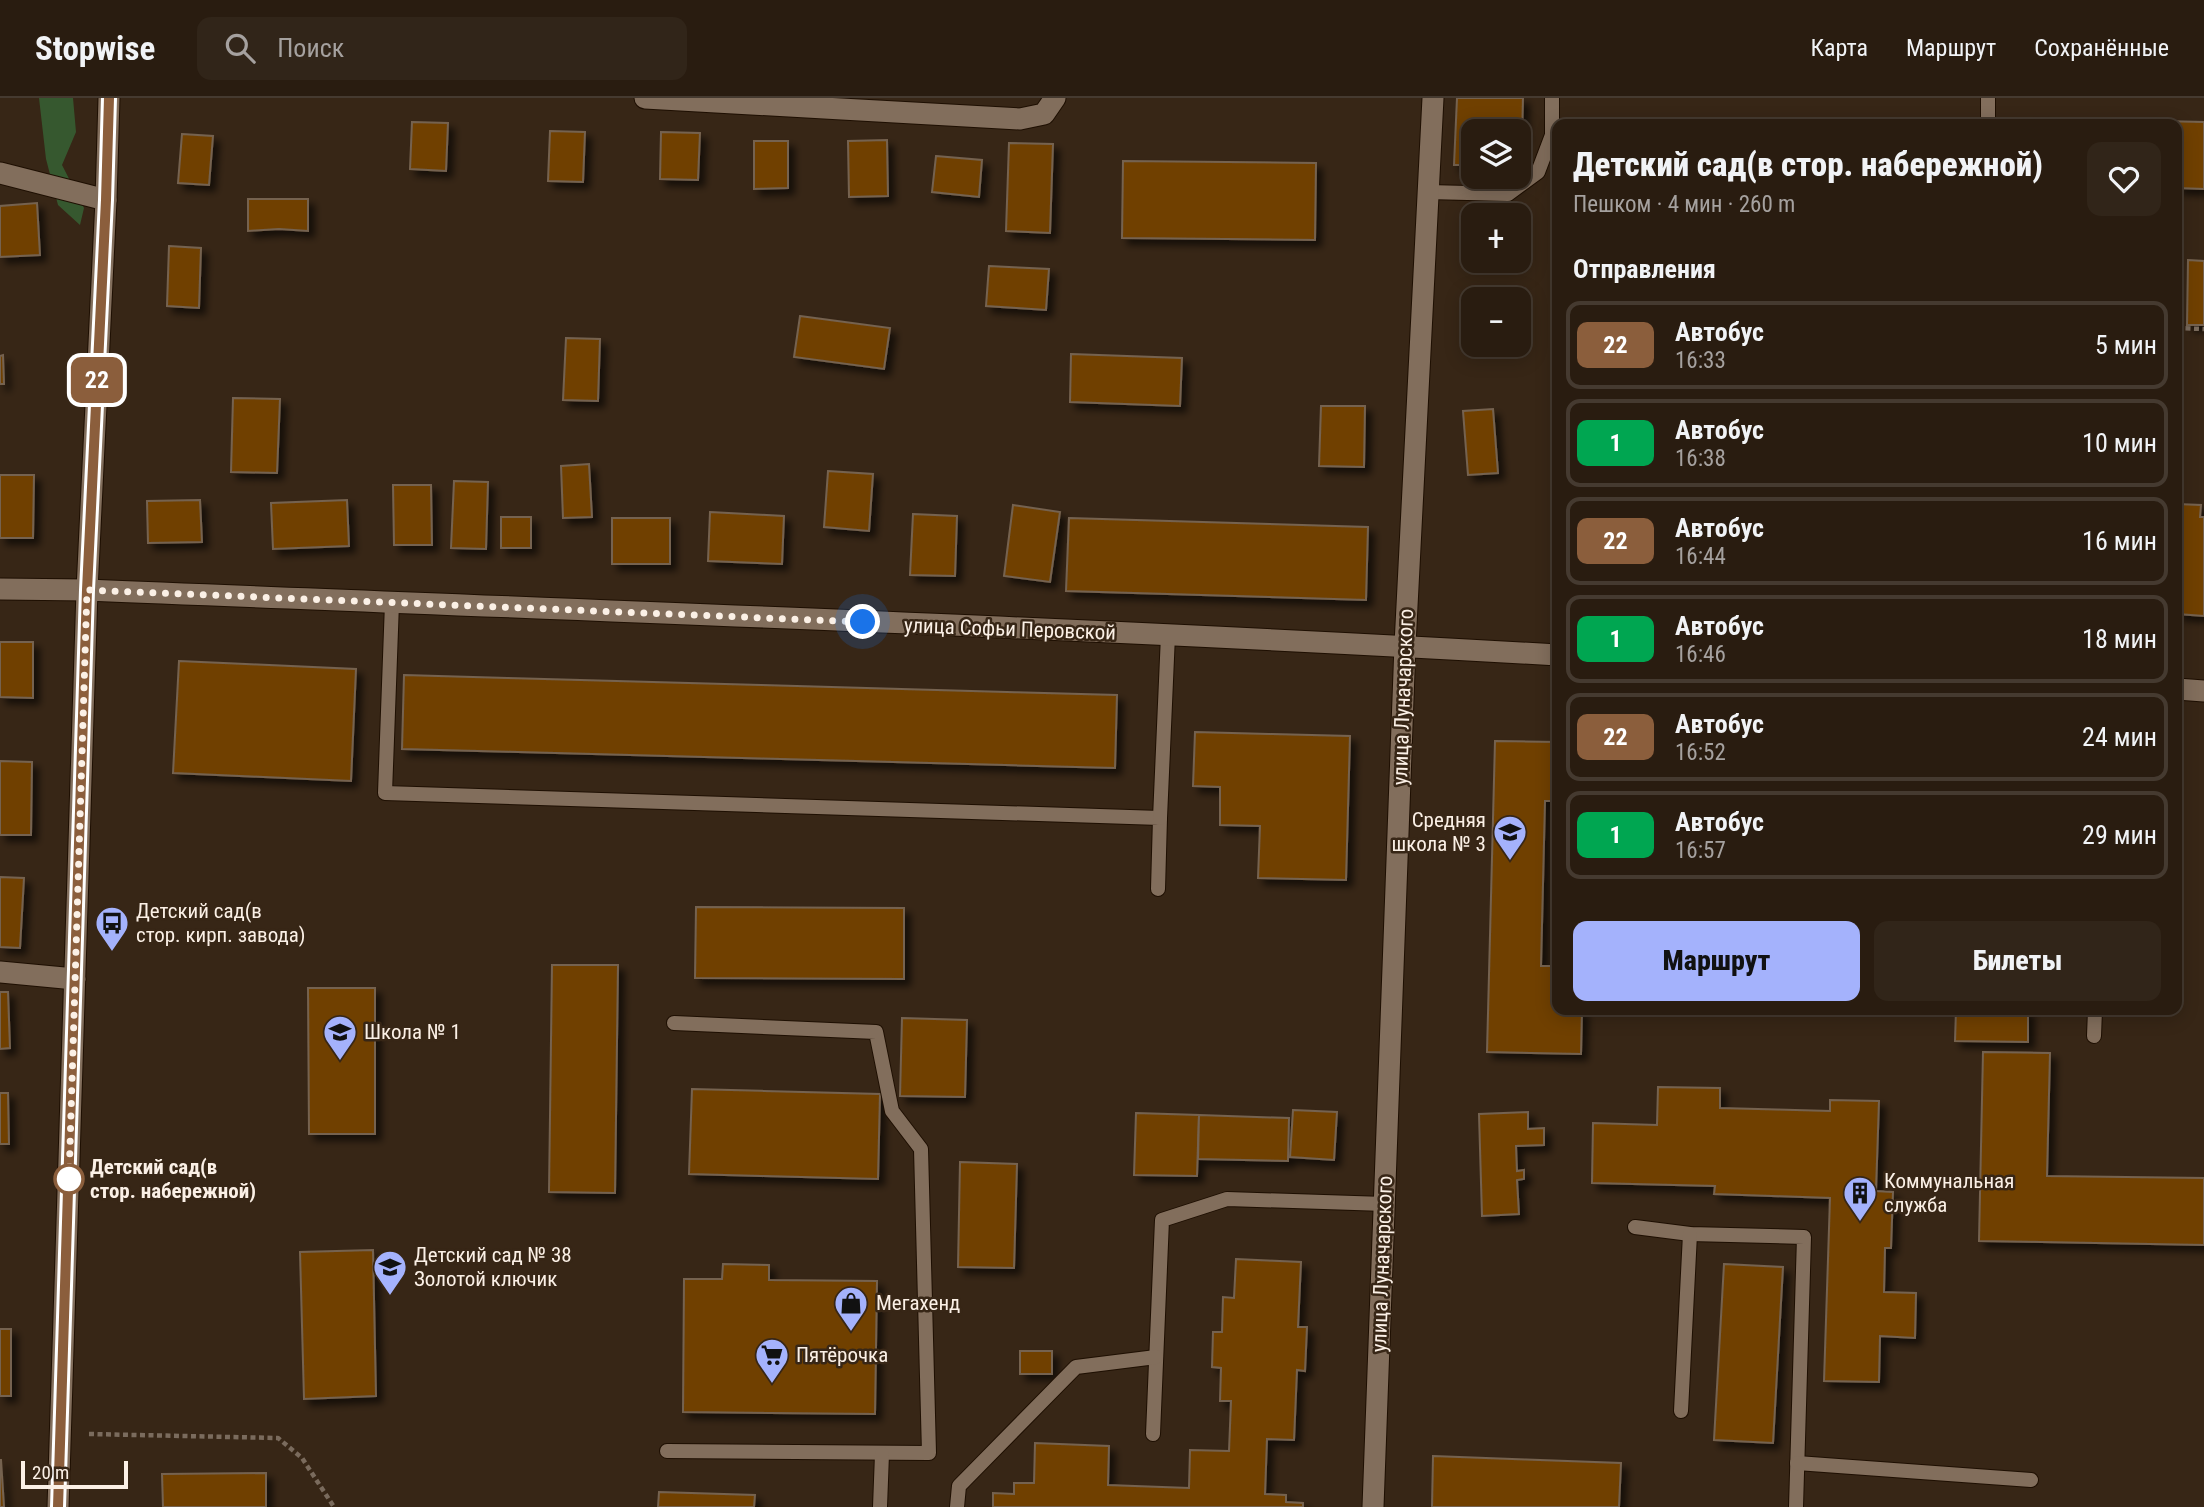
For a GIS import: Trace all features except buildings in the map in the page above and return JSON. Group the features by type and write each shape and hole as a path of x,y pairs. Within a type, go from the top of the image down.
{"street":[{"path":"58,1507 87,590 106,200 108,98"},
{"path":"645,98 1020,119 1044,114 1055,98"},
{"name":"улица Луначарского","path":"1373,1507 1405,645 1433,98"},
{"path":"0,173 106,200"},
{"name":"улица Софьи Перовской","path":"0,589 87,590 1405,645 1552,655"},
{"path":"2182,690 2204,691"},
{"path":"0,972 75,979"}],"lane":[{"path":"1428,192 1508,194 1538,172 1552,135 1552,98"},
{"path":"1988,98 1988,119"},
{"path":"391,603 385,793 1160,818"},
{"path":"1158,889 1168,635"},
{"path":"2094,1036 2095,1015"},
{"path":"667,1451 929,1453 921,1149 892,1111 876,1032 674,1024"},
{"path":"1153,1434 1162,1220 1227,1199 1385,1204"},
{"path":"1635,1227 1690,1234 1804,1237 1796,1507"},
{"path":"1681,1410 1690,1234"},
{"path":"957,1507 959,1486 1076,1367 1156,1357"},
{"path":"880,1507 882,1454"},
{"path":"1797,1463 2031,1480"}],"path":[{"path":"2182,328 2204,329"},
{"path":"61,1433 278,1438 302,1458 334,1507"}],"green space":[{"path":"39,98 73,98 76,132 62,165 84,208 80,225 58,205 46,159"}],"bus line":[{"name":"22","path":"58,1507 87,590 109,98"}],"place":[{"name":"Средняя школа № 3","path":"1510,862"},
{"name":"Детский сад(в стор. кирп. завода)","path":"112,953"},
{"name":"Школа № 1","path":"340,1062"},
{"name":"Детский сад(в стор. набережной)","path":"69,1179"},
{"name":"Коммунальная служба","path":"1860,1223"},
{"name":"Детский сад № 38 Золотой ключик","path":"390,1297"},
{"name":"Мегахенд","path":"851,1333"},
{"name":"Пятёрочка","path":"772,1385"}],"route":[{"path":"69,1179 87,590 863,622"}]}
